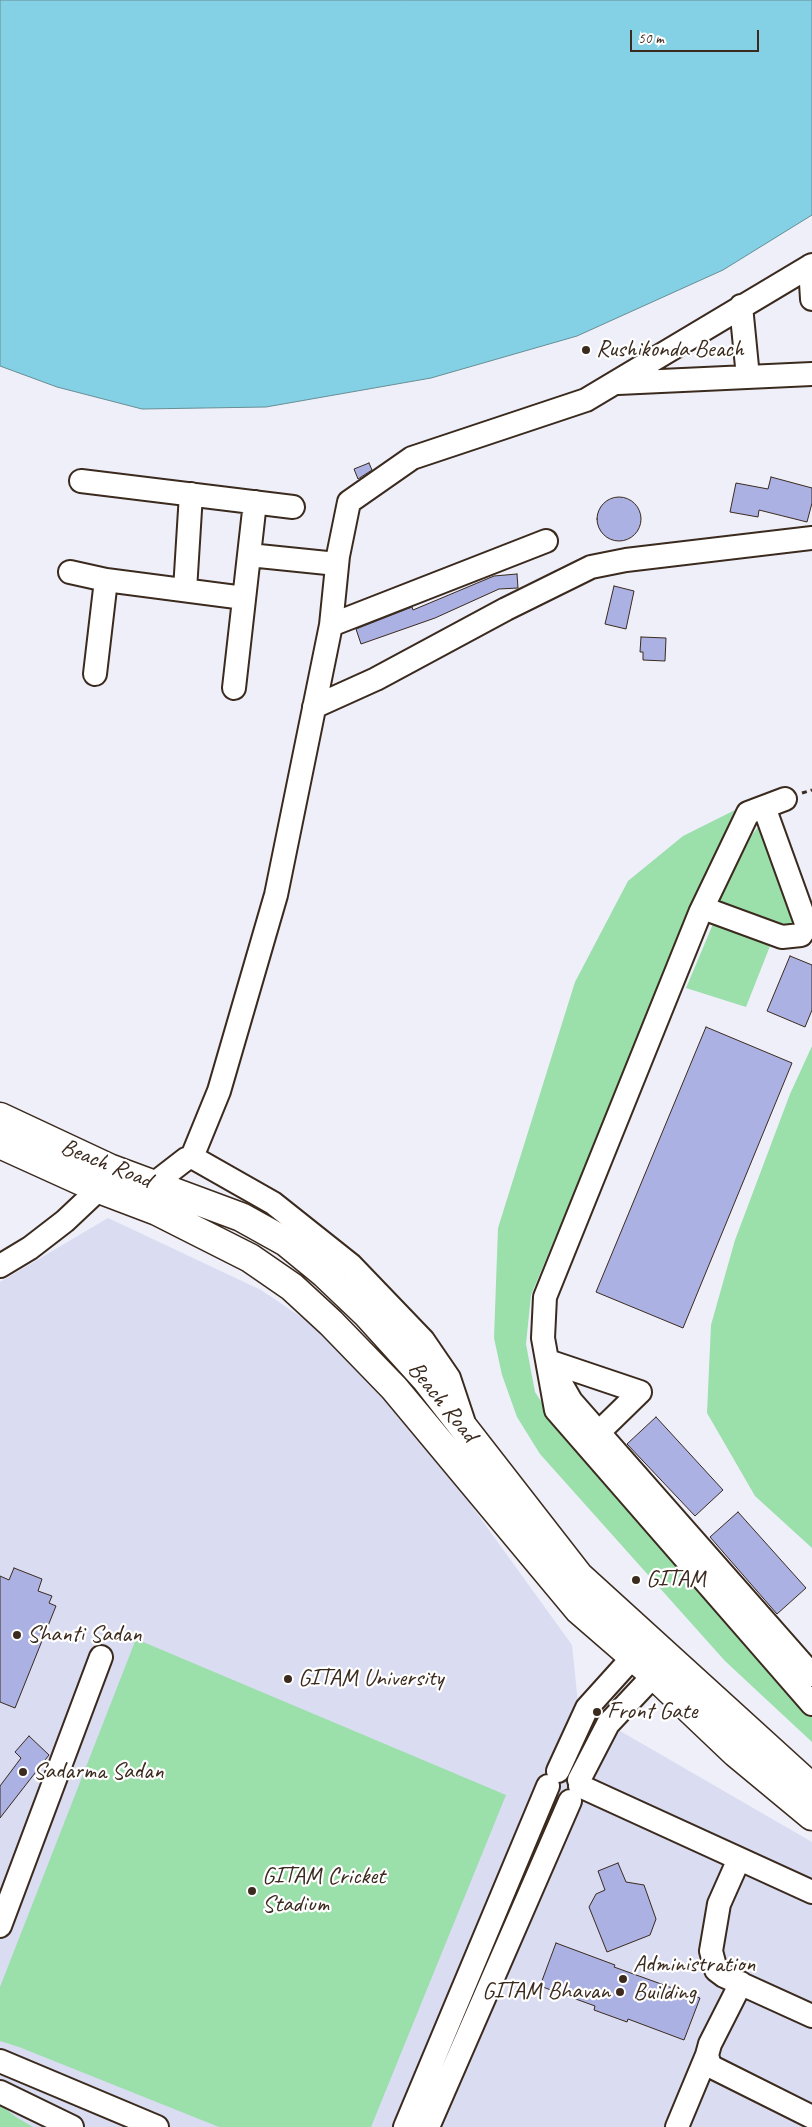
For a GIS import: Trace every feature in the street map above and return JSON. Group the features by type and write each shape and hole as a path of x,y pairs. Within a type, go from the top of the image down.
{"main road":[{"name":"Beach Road","path":"0,1117 104,1178 155,1183 241,1217 286,1242 325,1274 367,1314 425,1378 579,1576 812,1788"},
{"path":"0,1144 104,1178 158,1211 250,1258 292,1287 331,1323 394,1388 579,1610 654,1675 736,1753 812,1816"}],"street":[{"path":"155,1183 192,1157 219,1091 276,895 331,624 337,564 349,502 412,458 586,400 811,265 812,298"},
{"path":"741,306 748,377"},
{"path":"614,384 812,374"},
{"path":"81,481 293,507"},
{"path":"185,590 191,494"},
{"path":"234,688 255,502"},
{"path":"314,707 376,679 506,609 591,567 626,560 812,538"},
{"path":"331,624 546,541"},
{"path":"249,555 337,564"},
{"path":"70,572 106,580 244,598"},
{"path":"95,674 106,580"},
{"path":"785,799 756,810 703,908 545,1297 543,1338 556,1410 812,1704"},
{"path":"703,908 782,937 801,935 807,926 756,810"},
{"path":"192,1157 274,1203 351,1265 423,1340 449,1378 466,1430"},
{"path":"0,1266 44,1238 104,1178"},
{"path":"548,1361 571,1401 812,1675"},
{"path":"548,1361 640,1392 599,1432"},
{"path":"0,1926 101,1656"},
{"path":"405,2127 553,1778 587,1708 633,1657"},
{"path":"428,2127 576,1789 608,1724 654,1675"},
{"path":"553,1778 570,1772 576,1789 812,1892"},
{"path":"553,1778 549,1792 558,1801 576,1789"},
{"path":"739,1859 719,1904 711,1951 716,1970 724,1976 812,2016"},
{"path":"677,2127 710,2044 741,1983"},
{"path":"707,2055 710,2066 717,2071 812,2116"},
{"path":"0,2061 157,2127"},
{"path":"0,2092 72,2127"}],"shaded area":[{"name":"GITAM University","path":"108,1218 261,1290 316,1327 432,1451 572,1645 579,1713 608,1724 812,1842 812,2127 0,2127 0,1282"}],"green space":[{"path":"735,810 531,1295 526,1344 535,1392 565,1438 812,1715 812,1742 725,1661 540,1454 517,1417 502,1375 494,1338 498,1228 575,982 628,881 683,836"},
{"path":"762,822 797,921 791,929 717,905 752,835"},
{"path":"713,924 772,941 746,1007 686,988"},
{"path":"812,1046 812,1548 755,1496 707,1413 711,1325 735,1240 790,1094"},
{"name":"GITAM Cricket Stadium","path":"136,1639 506,1795 371,2127 219,2127 0,2041 0,1987"},
{"path":"0,2105 16,2117 33,2127 0,2127"}],"water":[{"path":"0,0 812,0 812,215 723,270 577,336 431,378 266,407 142,409 57,387 0,366"}],"building":[{"path":"369,463 372,470 358,479 354,469"},
{"path":"771,477 812,488 812,503 807,522 759,510 758,517 730,512 736,483 768,489"},
{"path":"615,497 623,497 635,503 641,519 635,535 623,541 615,541 603,535 597,523 597,515 603,503"},
{"path":"517,574 518,588 499,589 435,618 361,644 356,629 412,607 413,610 494,576"},
{"path":"614,586 634,591 626,629 605,624"},
{"path":"641,637 666,638 665,661 643,660 643,652 640,652"},
{"path":"790,956 812,965 812,1010 805,1027 767,1011"},
{"path":"706,1027 792,1063 683,1328 596,1292"},
{"path":"656,1417 723,1490 695,1516 627,1444"},
{"path":"738,1512 806,1588 777,1614 710,1537"},
{"name":"Shanti Sadan","path":"14,1568 42,1579 38,1591 52,1596 49,1603 56,1606 15,1708 0,1702 0,1576 9,1580"},
{"name":"Sadarma Sadan","path":"29,1736 49,1755 0,1818 0,1786 21,1758 15,1752"},
{"path":"618,1863 626,1882 644,1885 656,1919 650,1935 607,1952 589,1907 596,1894 605,1890 598,1871"},
{"name":"GITAM Bhavan","path":"556,1943 615,1965 614,1967 700,1998 684,2040 628,2019 627,2022 594,2010 595,2006 540,1986"}],"place":[{"name":"Rushikonda Beach","path":"586,350"},
{"name":"GITAM","path":"636,1580"},
{"name":"Shanti Sadan","path":"17,1635"},
{"name":"GITAM University","path":"288,1679"},
{"name":"Front Gate","path":"597,1712"},
{"name":"Sadarma Sadan","path":"23,1772"},
{"name":"GITAM Cricket Stadium","path":"252,1891"},
{"name":"Administration Building","path":"623,1979"},
{"name":"GITAM Bhavan","path":"620,1992"}]}
